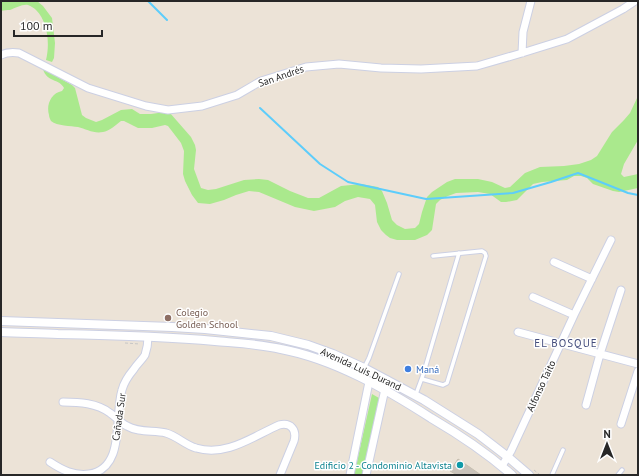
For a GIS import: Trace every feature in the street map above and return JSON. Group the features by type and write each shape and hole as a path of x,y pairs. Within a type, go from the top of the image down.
{"street":[{"path":"522,54 523,32 530,1"},
{"name":"San Andrés","path":"1,55 12,52 19,53 88,88 146,106 168,110 202,106 237,95 261,81 306,67 339,64 381,68 421,69 477,66 522,54 567,39 635,1"},
{"name":"Alfonso Taito","path":"502,466 508,457 574,315 611,240"},
{"path":"554,262 592,279"},
{"path":"586,405 600,354 621,290"},
{"path":"533,298 574,315"},
{"name":"Avenida Luis Durand","path":"1,321 172,327 259,334 308,345 333,354 387,380 462,424 530,471"},
{"name":"Avenida Luis Durand","path":"1,332 148,340 231,342 282,349 305,355 323,361 369,382 418,409 486,453 512,475"},
{"path":"518,332 638,364"},
{"name":"Cañada Sur","path":"50,462 59,469 72,473 85,474 94,473 107,465 116,442 119,405 123,387 130,374 145,355 148,340"},
{"path":"621,424 638,371"},
{"path":"350,475 369,382 387,380 366,475"},
{"path":"63,402 78,402 94,405 108,412 124,425 132,429 166,433 191,446 207,450 220,450 235,447 279,425 288,425 293,428 296,436 280,475"}],"lane":[{"path":"422,379 443,385 447,383 486,256 482,251 433,256"},
{"path":"415,396 422,379 459,254"},
{"path":"364,368 399,274"},
{"path":"552,475 563,450"},
{"path":"618,475 622,470"}],"path":[{"path":"125,343 148,340"},
{"path":"530,471 540,475"}],"green space":[{"path":"37,1 43,6 52,18 55,43 54,58 52,62 46,60 48,40 40,15 28,5 1,11 1,2"},
{"path":"43,69 75,88 82,115 96,122 121,110 132,109 140,114 170,113 191,137 195,145 196,150 194,169 201,188 208,190 216,189 244,180 259,179 268,180 308,198 319,198 341,186 361,184 378,187 382,191 392,220 397,225 405,229 415,228 419,224 427,197 432,192 447,182 455,179 478,179 492,182 505,188 510,187 525,173 540,167 579,164 591,160 597,156 612,132 630,113 638,96 638,140 624,164 621,174 624,177 638,174 638,188 619,192 613,191 593,184 587,178 574,176 567,180 533,184 517,200 506,202 501,202 490,194 478,192 456,193 440,200 436,204 432,230 427,235 415,240 397,240 386,235 381,230 377,222 375,205 370,199 358,197 345,201 335,207 314,211 295,207 259,192 249,191 210,204 198,203 192,195 183,174 184,151 181,143 168,126 138,128 121,121 112,128 103,132 93,132 78,127 54,123 51,121 48,111 50,100 55,94 62,91 64,88 59,83 50,79"},
{"path":"372,394 379,398 363,475 354,475"}],"building":[{"name":"Edificio 2 - Condominio Altavista","path":"458,459 481,475 457,475 450,471"}],"waterway":[{"path":"148,1 167,20"},
{"path":"260,108 320,164 348,182 426,199 513,193 578,173 628,193 638,195"}],"place":[{"name":"Colegio Golden School","path":"168,318"},
{"name":"Maná","path":"408,369"},
{"name":"Edificio 2 - Condominio Altavista","path":"460,465"}],"district":[{"name":"EL BOSQUE","path":"566,343"}]}
